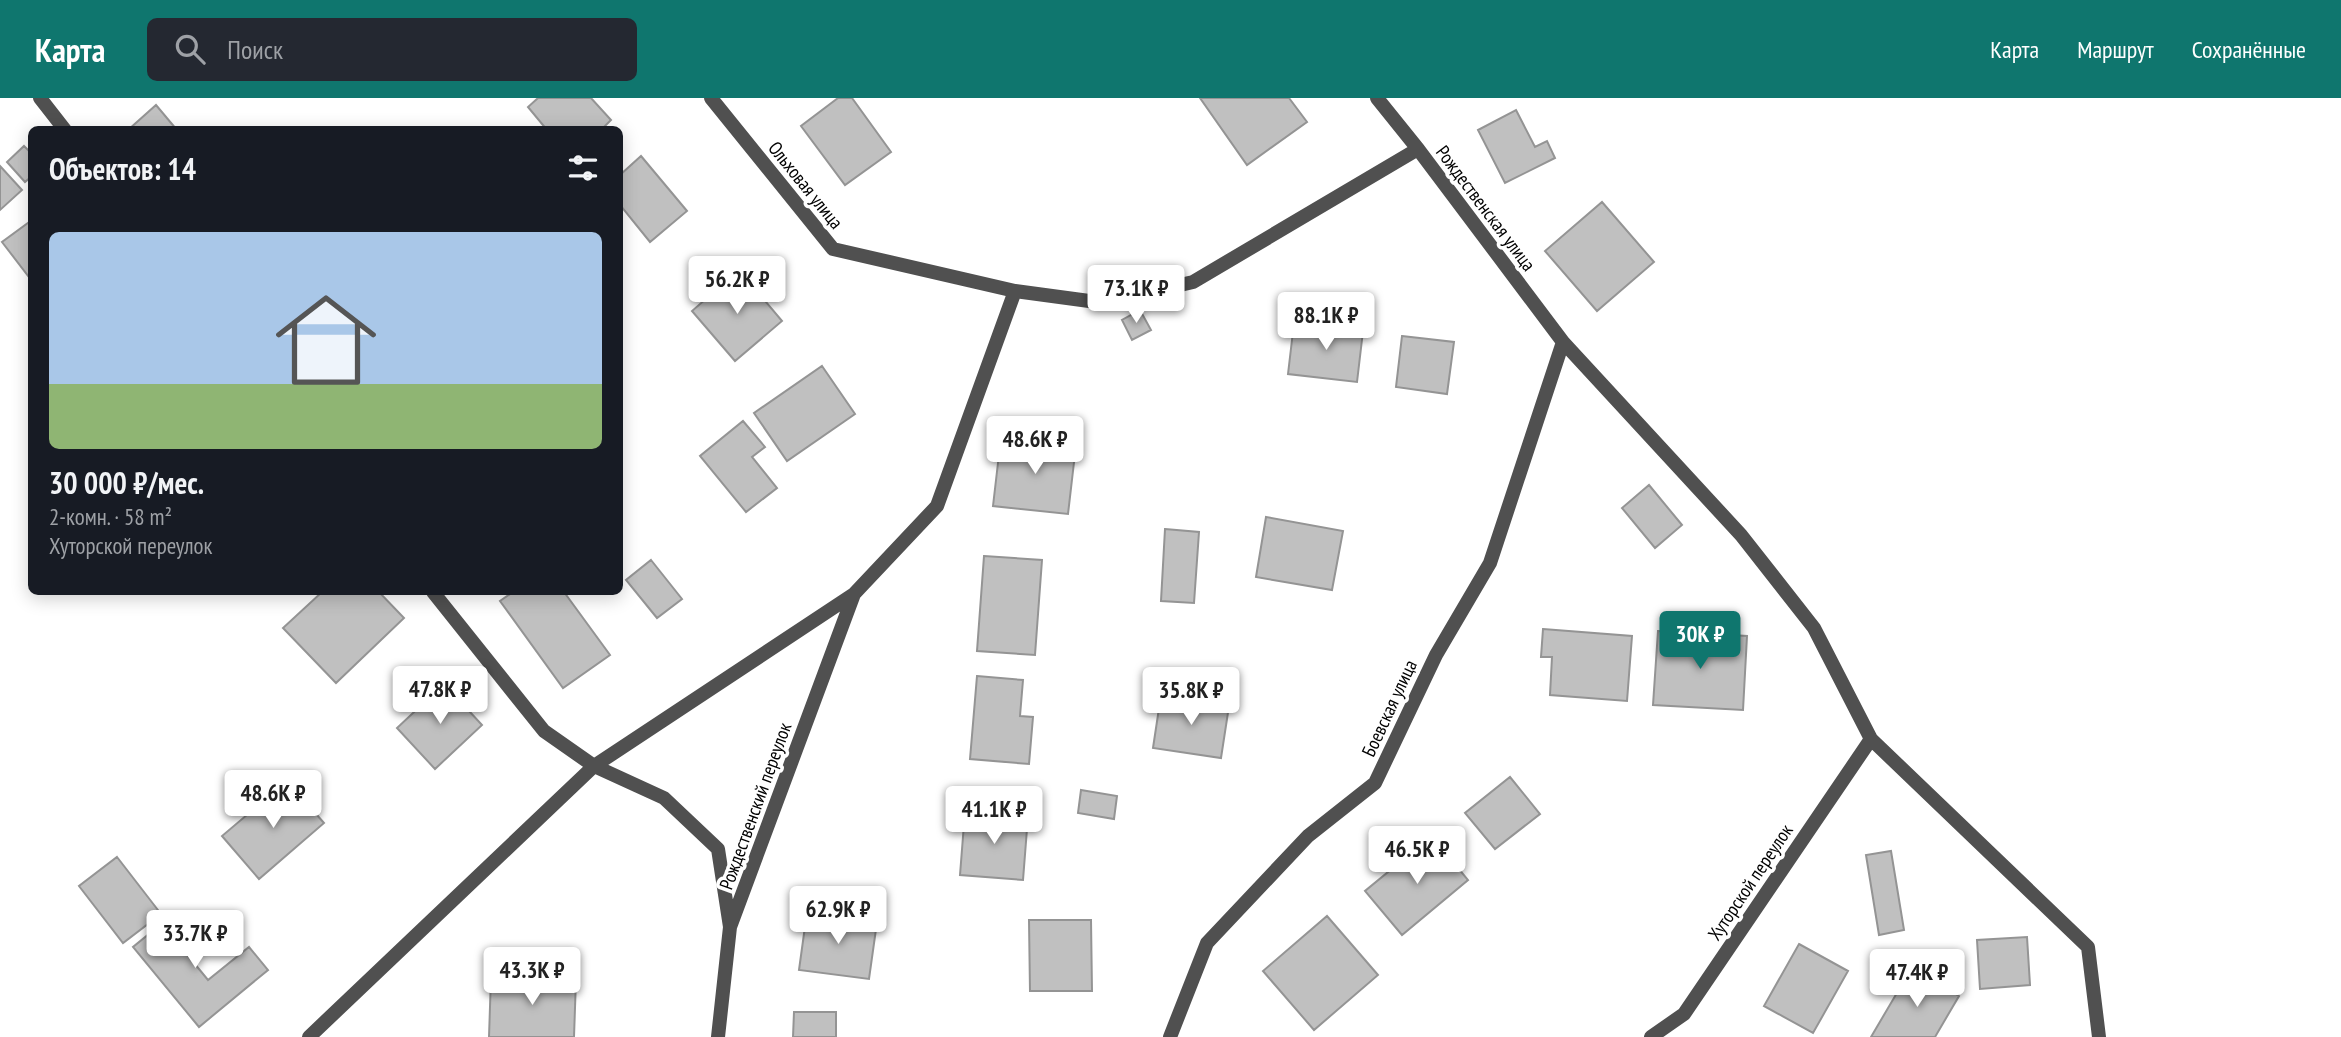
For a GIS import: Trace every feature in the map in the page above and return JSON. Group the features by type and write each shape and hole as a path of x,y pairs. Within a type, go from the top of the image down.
{"street":[{"path":"40,98 62,126"},
{"name":"Ольховая улица","path":"711,98 833,249 1015,291 1104,303 1194,282 1418,149"},
{"name":"Рождественская улица","path":"1377,98 1563,342 1741,535 1814,628 1871,738 2088,947 2099,1037"},
{"path":"309,1037 594,766 855,594 937,506 1015,291"},
{"name":"Боевская улица","path":"1171,1037 1207,943 1308,836 1375,783 1436,654 1490,563 1563,342"},
{"name":"Рождественский переулок","path":"718,1037 730,927 855,594"},
{"path":"435,595 544,731 594,766 664,798 718,849 730,927"},
{"name":"Хуторской переулок","path":"1651,1037 1684,1014 1871,738"}],"building":[{"path":"538,98 591,98 611,120 605,126 544,126 528,107"},
{"path":"838,98 852,98 891,152 845,185 801,126"},
{"path":"1200,98 1289,98 1307,122 1247,165"},
{"path":"156,105 174,126 132,126"},
{"path":"1516,110 1535,147 1547,141 1555,158 1505,183 1478,130"},
{"path":"24,146 28,150 28,179 25,182 7,162"},
{"path":"641,156 687,211 650,242 623,209 623,172"},
{"path":"0,166 22,190 0,210"},
{"path":"1602,202 1654,262 1597,311 1545,251"},
{"path":"28,223 28,276 2,242"},
{"path":"739,270 782,321 735,361 692,311"},
{"path":"1140,310 1151,330 1132,340 1122,320"},
{"path":"1294,323 1363,331 1357,382 1288,374"},
{"path":"1402,336 1454,342 1447,394 1396,387"},
{"path":"822,366 855,414 787,461 754,413"},
{"path":"743,421 765,447 752,457 777,488 746,512 700,456"},
{"path":"1001,437 1076,445 1068,514 993,506"},
{"path":"1649,485 1682,525 1655,548 1622,508"},
{"path":"1266,517 1343,531 1332,590 1256,577"},
{"path":"1165,529 1199,532 1194,603 1161,601"},
{"path":"984,556 1042,560 1035,655 977,651"},
{"path":"651,560 682,599 657,618 626,580"},
{"path":"319,595 382,595 404,618 336,683 283,628"},
{"path":"509,595 566,595 610,655 563,688 500,601"},
{"path":"1543,629 1632,636 1627,701 1550,695 1552,657 1541,657"},
{"path":"1658,631 1747,636 1743,710 1653,705"},
{"path":"977,676 1023,680 1020,716 1033,717 1029,764 970,759"},
{"path":"444,684 482,725 435,769 397,728"},
{"path":"1161,695 1229,706 1221,758 1153,748"},
{"path":"1510,777 1540,814 1495,849 1465,813"},
{"path":"287,781 324,823 259,879 222,836"},
{"path":"1081,790 1117,796 1114,819 1078,813"},
{"path":"965,811 1028,816 1023,880 960,875"},
{"path":"1432,836 1468,880 1402,935 1365,891"},
{"path":"1891,851 1904,930 1879,935 1866,855"},
{"path":"117,857 161,914 123,943 79,886"},
{"path":"176,912 199,940 185,952 208,980 249,947 268,970 199,1027 133,947"},
{"path":"807,912 877,922 869,979 799,970"},
{"path":"1327,916 1378,975 1314,1030 1263,971"},
{"path":"1029,920 1091,920 1092,991 1030,991"},
{"path":"2027,937 2030,985 1980,989 1977,940"},
{"path":"1799,944 1848,971 1813,1033 1764,1006"},
{"path":"1911,969 1959,996 1935,1037 1871,1037"},
{"path":"491,977 576,979 574,1037 489,1037"},
{"path":"794,1012 836,1012 836,1037 793,1037"}]}
